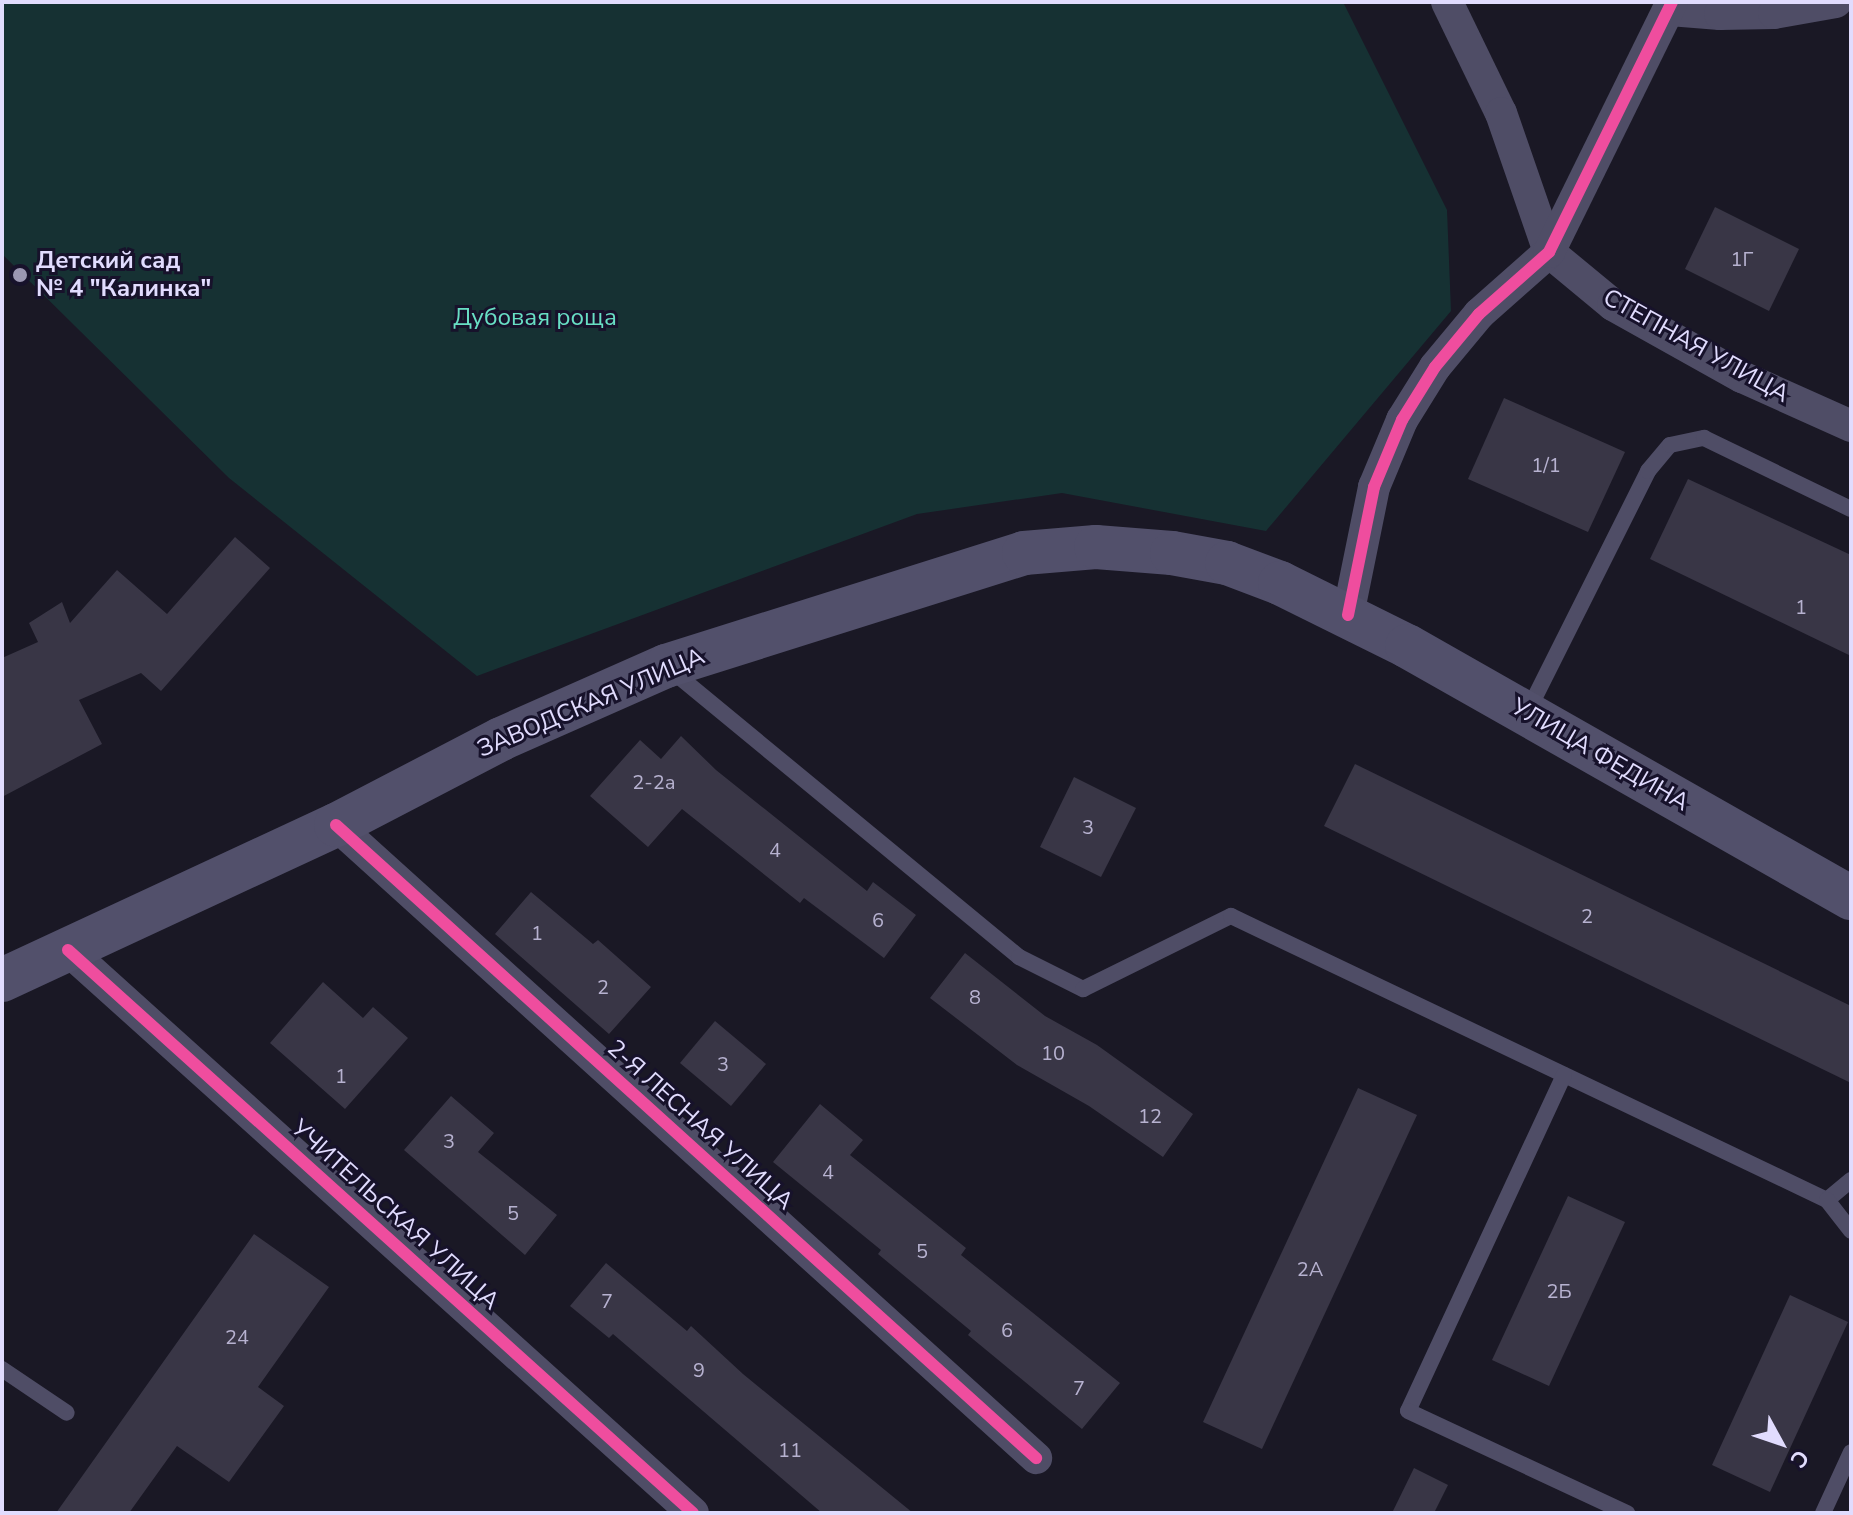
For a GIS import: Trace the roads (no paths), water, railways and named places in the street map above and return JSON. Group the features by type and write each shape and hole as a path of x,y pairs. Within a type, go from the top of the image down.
{"main road":[{"name":"ЗАВОДСКАЯ УЛИЦА","path":"2,980 336,825 501,739 666,666 1024,553 1096,547 1172,553 1227,563 1348,615"},
{"name":"УЛИЦА ФЕДИНА","path":"1348,615 1851,898"}],"street":[{"path":"1447,2 1501,113 1549,252"},
{"path":"1348,615 1374,487 1402,420 1435,367 1479,314 1549,252 1671,6 1720,14 1774,13 1836,2"},
{"name":"СТЕПНАЯ УЛИЦА","path":"1549,252 1613,305 1742,377 1851,426"},
{"name":"2-Я ЛЕСНАЯ УЛИЦА","path":"336,825 1036,1458"},
{"name":"УЧИТЕЛЬСКАЯ УЛИЦА","path":"68,950 693,1513"}],"lane":[{"path":"1527,714 1648,471 1670,445 1704,438 1851,509"},
{"path":"666,666 1019,957 1083,989 1231,916 1827,1200 1851,1231"},
{"path":"1564,1075 1408,1411 1627,1513"},
{"path":"1827,1200 1851,1180"},
{"path":"2,1369 67,1413"},
{"path":"1823,1513 1851,1452"}],"place":[{"name":"Детский сад № 4 \"Калинка\"","path":"20,275"}],"park label":[{"name":"Дубовая роща","path":"535,318"}]}
